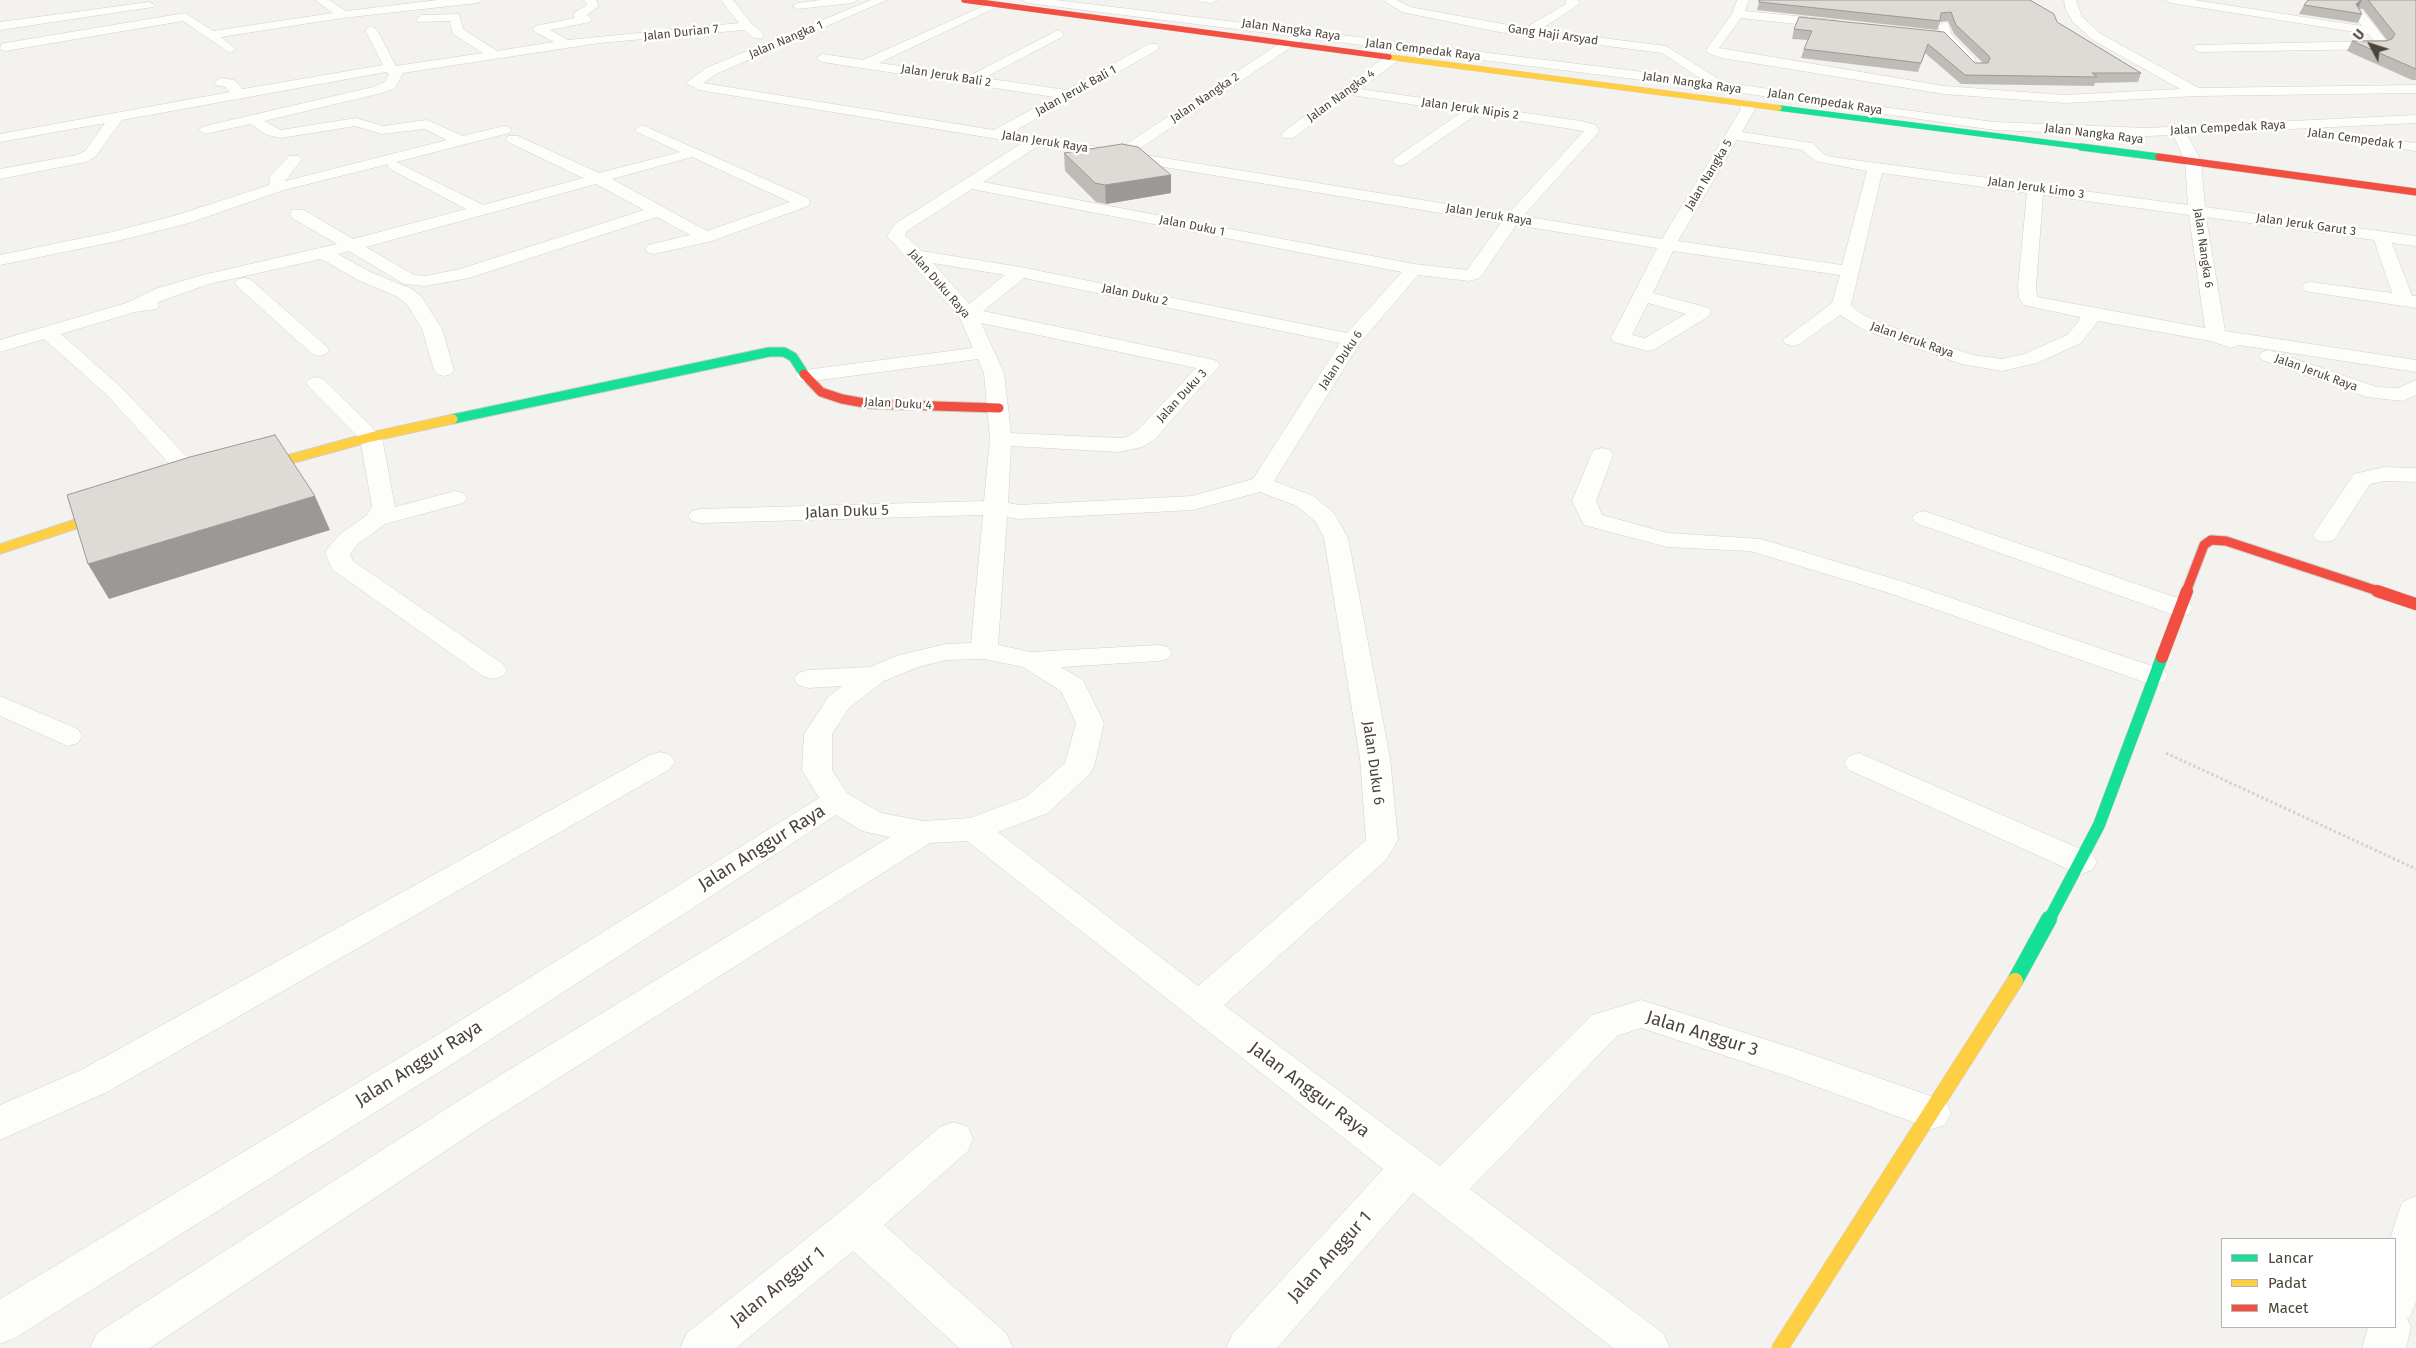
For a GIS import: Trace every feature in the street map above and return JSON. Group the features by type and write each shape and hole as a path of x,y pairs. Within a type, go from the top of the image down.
{"street":[{"path":"321,0 341,15"},
{"path":"211,35 423,2 477,0"},
{"path":"566,44 539,29 586,19 579,15 593,6 590,0"},
{"path":"728,0 747,26 774,46"},
{"path":"798,6 852,0"},
{"name":"Jalan Nangka 1","path":"693,83 711,71 879,0"},
{"name":"Jalan Nangka Raya","path":"964,0 1745,104 1883,116 2416,192"},
{"name":"Jalan Cempedak Raya","path":"1028,0 1301,35 1717,84 1883,116 1994,126 2118,132 2178,131 2416,119"},
{"path":"1205,0 1212,0"},
{"name":"Gang Haji Arsyad","path":"1389,0 1406,10 1526,32 1666,50 1717,84"},
{"path":"1526,32 1570,6 1574,3 1572,0"},
{"path":"1716,52 1712,50 1738,14 1743,0"},
{"path":"2070,0 2071,8 2077,19 2097,37 2196,92"},
{"path":"2171,0 2373,31"},
{"path":"423,2 417,14 418,18 455,17 457,31 494,55"},
{"path":"0,26 148,4"},
{"path":"865,64 995,4"},
{"path":"2228,9 2239,22"},
{"path":"1738,14 1847,26"},
{"path":"2200,48 2381,45 2382,43 2359,14"},
{"path":"2,46 185,17 230,49"},
{"name":"Jalan Durian 7","path":"0,138 240,94 394,69 615,38 747,26"},
{"path":"205,130 377,90 390,85 394,69 371,30"},
{"path":"1942,33 1978,68"},
{"path":"971,80 1058,34"},
{"name":"Jalan Nangka 2","path":"1121,154 1301,35"},
{"path":"2250,35 2262,48"},
{"name":"Jalan Jeruk Bali 1","path":"998,134 1153,48"},
{"path":"1666,50 1716,52 1944,90 2004,96 2064,98 2196,92 2416,88"},
{"name":"Jalan Nangka 4","path":"1288,136 1394,57"},
{"name":"Jalan Jeruk Bali 2","path":"822,58 1069,95"},
{"path":"221,82 230,83 240,94"},
{"name":"Jalan Jeruk Raya","path":"693,83 709,88 1667,245 1849,271"},
{"name":"Jalan Jeruk Nipis 2","path":"1348,91 1591,128 1592,131 1512,219"},
{"name":"Jalan Nangka 5","path":"1642,296 1667,245 1748,109 1745,104"},
{"path":"1400,161 1475,109"},
{"path":"0,174 81,159 90,154 116,118"},
{"path":"252,119 272,132 280,134 356,122 382,130 427,124 461,141"},
{"name":"Jalan Cempedak 1","path":"2392,120 2415,148"},
{"name":"Jalan Cempedak 1","path":"2266,127 2415,148"},
{"path":"642,129 802,201 798,205 706,237 654,249"},
{"path":"2178,131 2193,161"},
{"path":"0,260 113,237 183,219 278,187 461,141 509,135 599,179 706,237"},
{"name":"Jalan Jeruk Limo 3","path":"1732,135 1807,146 1820,158 2197,210"},
{"name":"Jalan Duku Raya","path":"984,651 1001,440 994,373 968,314 916,255 896,236 901,228 1036,141"},
{"path":"133,307 149,298 203,280 269,264 302,259 695,152"},
{"path":"278,187 276,183 278,176 294,159"},
{"name":"Jalan Nangka 6","path":"2193,161 2197,210 2216,336"},
{"path":"395,166 483,211"},
{"path":"1793,340 1841,306 1876,166"},
{"name":"Jalan Duku 1","path":"970,184 1414,269 1462,276 1474,274 1512,219"},
{"path":"2035,188 2028,298 2041,304 2091,314"},
{"name":"Jalan Jeruk Garut 3","path":"2197,210 2416,241"},
{"path":"298,214 354,245 410,280 443,279 659,211"},
{"path":"2381,235 2410,301"},
{"path":"323,253 364,276 403,292 414,300 432,329 444,370"},
{"name":"Jalan Duku 2","path":"916,255 1020,272 1352,340"},
{"path":"0,346 48,334 133,307 195,296 244,282 290,266 302,259"},
{"name":"Jalan Duku 6","path":"1199,1006 1375,852 1382,840 1374,758 1336,538 1326,518 1305,501 1261,484 1352,340 1414,269"},
{"path":"968,314 1020,272"},
{"path":"244,282 319,350"},
{"path":"2311,287 2410,301"},
{"name":"Jalan Jeruk Raya","path":"1841,306 1853,318 1871,326 1969,360 2002,365 2030,359 2074,339 2087,324 2091,314 2216,336 2416,366"},
{"name":"Jalan Duku 3","path":"968,314 1210,365 1147,434 1134,442 1119,445 1001,440"},
{"path":"48,334 115,392 200,483"},
{"name":"Jalan Jeruk Raya","path":"2216,336 2347,385 2374,393 2402,395 2416,386"},
{"name":"Jalan Duku 4","path":"370,437 648,376 769,352 784,352 793,357 805,376 821,392 842,399 870,404 999,408"},
{"path":"805,376 984,352"},
{"path":"316,383 370,437 384,506 377,519"},
{"path":"247,470 370,437"},
{"path":"1602,455 1584,501 1592,520 1667,540 1752,544 1895,587 2154,676"},
{"path":"2325,535 2362,479 2384,474 2416,475"},
{"name":"Jalan Duku 5","path":"700,516 995,508 1019,512 1193,503 1261,484"},
{"path":"455,498 377,519 349,539 337,553 342,565 494,670"},
{"path":"0,549 127,507"},
{"path":"1924,518 2180,608"},
{"path":"1780,1348 2000,1006 2081,862 2098,825 2204,545 2211,540 2226,541 2416,604"},
{"name":"Jalan Anggur Raya","path":"808,680 874,674 908,661 946,652 984,651 1031,660 1158,653"},
{"name":"Jalan Anggur Raya","path":"874,674 839,702 818,734 817,770 836,801 873,823 923,832 973,829 1037,805 1079,766 1090,723 1073,686 1031,660"},
{"path":"0,705 68,736"},
{"path":"0,1123 94,1081 660,762"},
{"path":"1859,763 2081,862"},
{"name":"Jalan Anggur Raya","path":"0,1323 454,1043 836,801"},
{"name":"Jalan Anggur Raya","path":"973,829 1199,1006 1648,1348"},
{"name":"Jalan Anggur Raya","path":"112,1348 476,1110 923,832"},
{"name":"Jalan Anggur 3","path":"1442,1191 1605,1025 1641,1014 1796,1064 1932,1113"},
{"name":"Jalan Anggur 1","path":"702,1348 854,1225 954,1140"},
{"name":"Jalan Anggur 1","path":"1248,1348 1411,1167"},
{"path":"2396,1298 2416,1215"},
{"path":"854,1225 991,1348"},
{"path":"2384,1348 2389,1328"}],"path":[{"path":"2131,737 2416,869"}],"building":[{"path":"1759,0 2030,0 2054,14 2057,22 2141,73 2092,73 2097,77 1965,75 1928,44 1921,63 1804,49 1812,31 1794,29 1799,17 1944,32 1975,63 1988,63 1990,58 1956,25 1951,12 1941,13 1940,21 1759,2"},
{"path":"2308,0 2361,0 2356,4 2362,14 2304,5"},
{"path":"2368,0 2416,0 2416,69 2352,41 2386,41 2392,39 2395,34"},
{"path":"1122,144 1138,147 1171,175 1105,185 1095,183 1064,153"},
{"path":"275,435 315,496 88,564 67,495 190,457"}],"traffic: fast":[{"path":"1779,108 2159,157"},
{"path":"453,419 769,352 784,352 793,357 804,374"},
{"path":"2015,981 2081,862 2099,825 2162,657"}],"traffic: slow":[{"path":"1389,57 1779,108"},
{"path":"254,469 371,437 453,419"},
{"path":"0,549 112,512"},
{"path":"1780,1348 2001,1006 2015,981"}],"traffic: jam":[{"path":"964,0 1389,57"},
{"path":"2159,157 2416,192"},
{"path":"804,374 821,392 842,399 870,404 999,408"},
{"path":"2162,657 2204,545 2211,540 2226,541 2416,604"}]}
